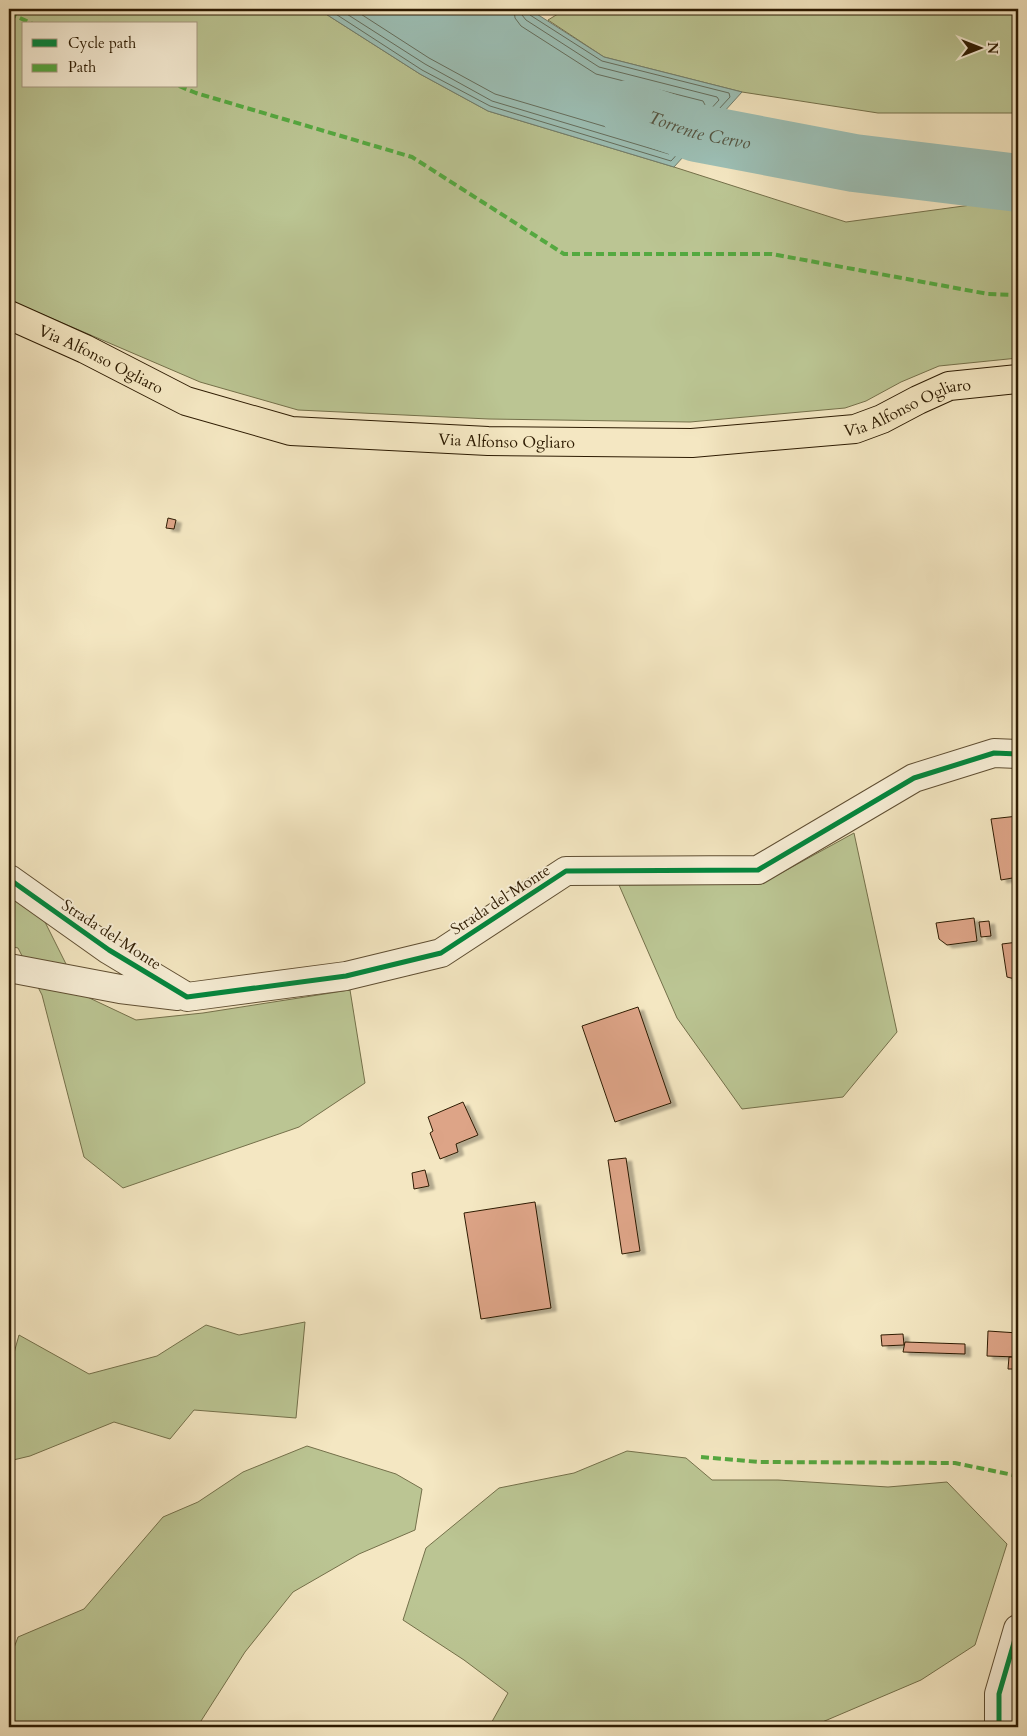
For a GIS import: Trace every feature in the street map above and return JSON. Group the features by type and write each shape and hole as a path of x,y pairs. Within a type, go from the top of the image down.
{"main road":[{"name":"Via Alfonso Ogliaro","path":"9,315 85,349 186,401 291,431 488,441 692,443 855,429 882,419 949,386 1018,379"}],"street":[{"name":"Strada del Monte","path":"9,879 109,950 187,997 346,976 441,953 566,871 758,870 914,778 994,754 1018,754"},
{"path":"9,968 120,989 187,997"},
{"path":"999,1727 999,1694 1018,1629"}],"green space":[{"path":"9,9 318,9 420,74 488,111 674,167 846,222 971,205 1018,210 1018,358 939,366 901,382 866,401 845,408 690,422 489,419 298,410 200,382 9,300"},
{"path":"566,9 1018,9 1018,113 878,113 742,92 604,57 548,20"},
{"path":"854,833 897,1032 843,1097 742,1109 677,1018 619,885 761,884"},
{"path":"9,896 43,918 81,994 136,1020 203,1013 350,990 365,1083 299,1127 123,1188 84,1157 42,995 18,948 9,946"},
{"path":"305,1322 296,1418 194,1410 170,1439 114,1422 30,1456 9,1461 9,1371 19,1335 89,1374 157,1356 206,1325 239,1335"},
{"path":"307,1446 396,1474 422,1489 415,1530 359,1554 293,1592 245,1652 199,1727 9,1727 9,1661 18,1637 84,1609 163,1517 198,1502 243,1472"},
{"path":"627,1451 686,1458 712,1480 778,1480 888,1487 947,1482 1007,1544 975,1645 921,1680 814,1727 489,1727 508,1693 464,1660 403,1620 426,1548 499,1488 574,1473"}],"water":[{"path":"318,9 529,9 604,57 742,92 674,167 488,111 420,74"}],"building":[{"path":"168,518 176,520 174,529 166,528"},
{"path":"1018,816 1018,877 1001,880 991,819"},
{"path":"974,918 977,941 947,945 939,939 936,923"},
{"path":"989,921 991,936 981,937 979,922"},
{"path":"1018,942 1017,992 1015,979 1007,977 1002,944"},
{"path":"638,1007 671,1103 615,1122 582,1026"},
{"path":"463,1102 478,1135 456,1144 458,1152 440,1159 430,1133 433,1131 428,1117"},
{"path":"626,1158 640,1251 622,1254 608,1160"},
{"path":"425,1170 429,1186 414,1189 412,1173"},
{"path":"535,1202 551,1308 481,1319 464,1213"},
{"path":"988,1331 1018,1333 1018,1357 987,1356"},
{"path":"903,1334 904,1345 882,1346 881,1335"},
{"path":"905,1342 965,1344 965,1354 903,1352"},
{"path":"1009,1357 1018,1357 1018,1384 1017,1369 1008,1369"}],"waterway":[{"name":"Torrente Cervo","path":"628,109 697,133 854,163 1018,183"}],"marked path":[{"path":"9,13 29,22"},
{"path":"184,88 412,157 564,254 772,254 988,294 1018,295"},
{"path":"701,1457 759,1462 955,1463 1018,1476"}],"cycle path":[{"path":"9,879 109,950 187,997 346,976 441,953 566,871 758,870 914,778 994,753 1018,754"},
{"path":"999,1727 999,1694 1018,1629"}]}
